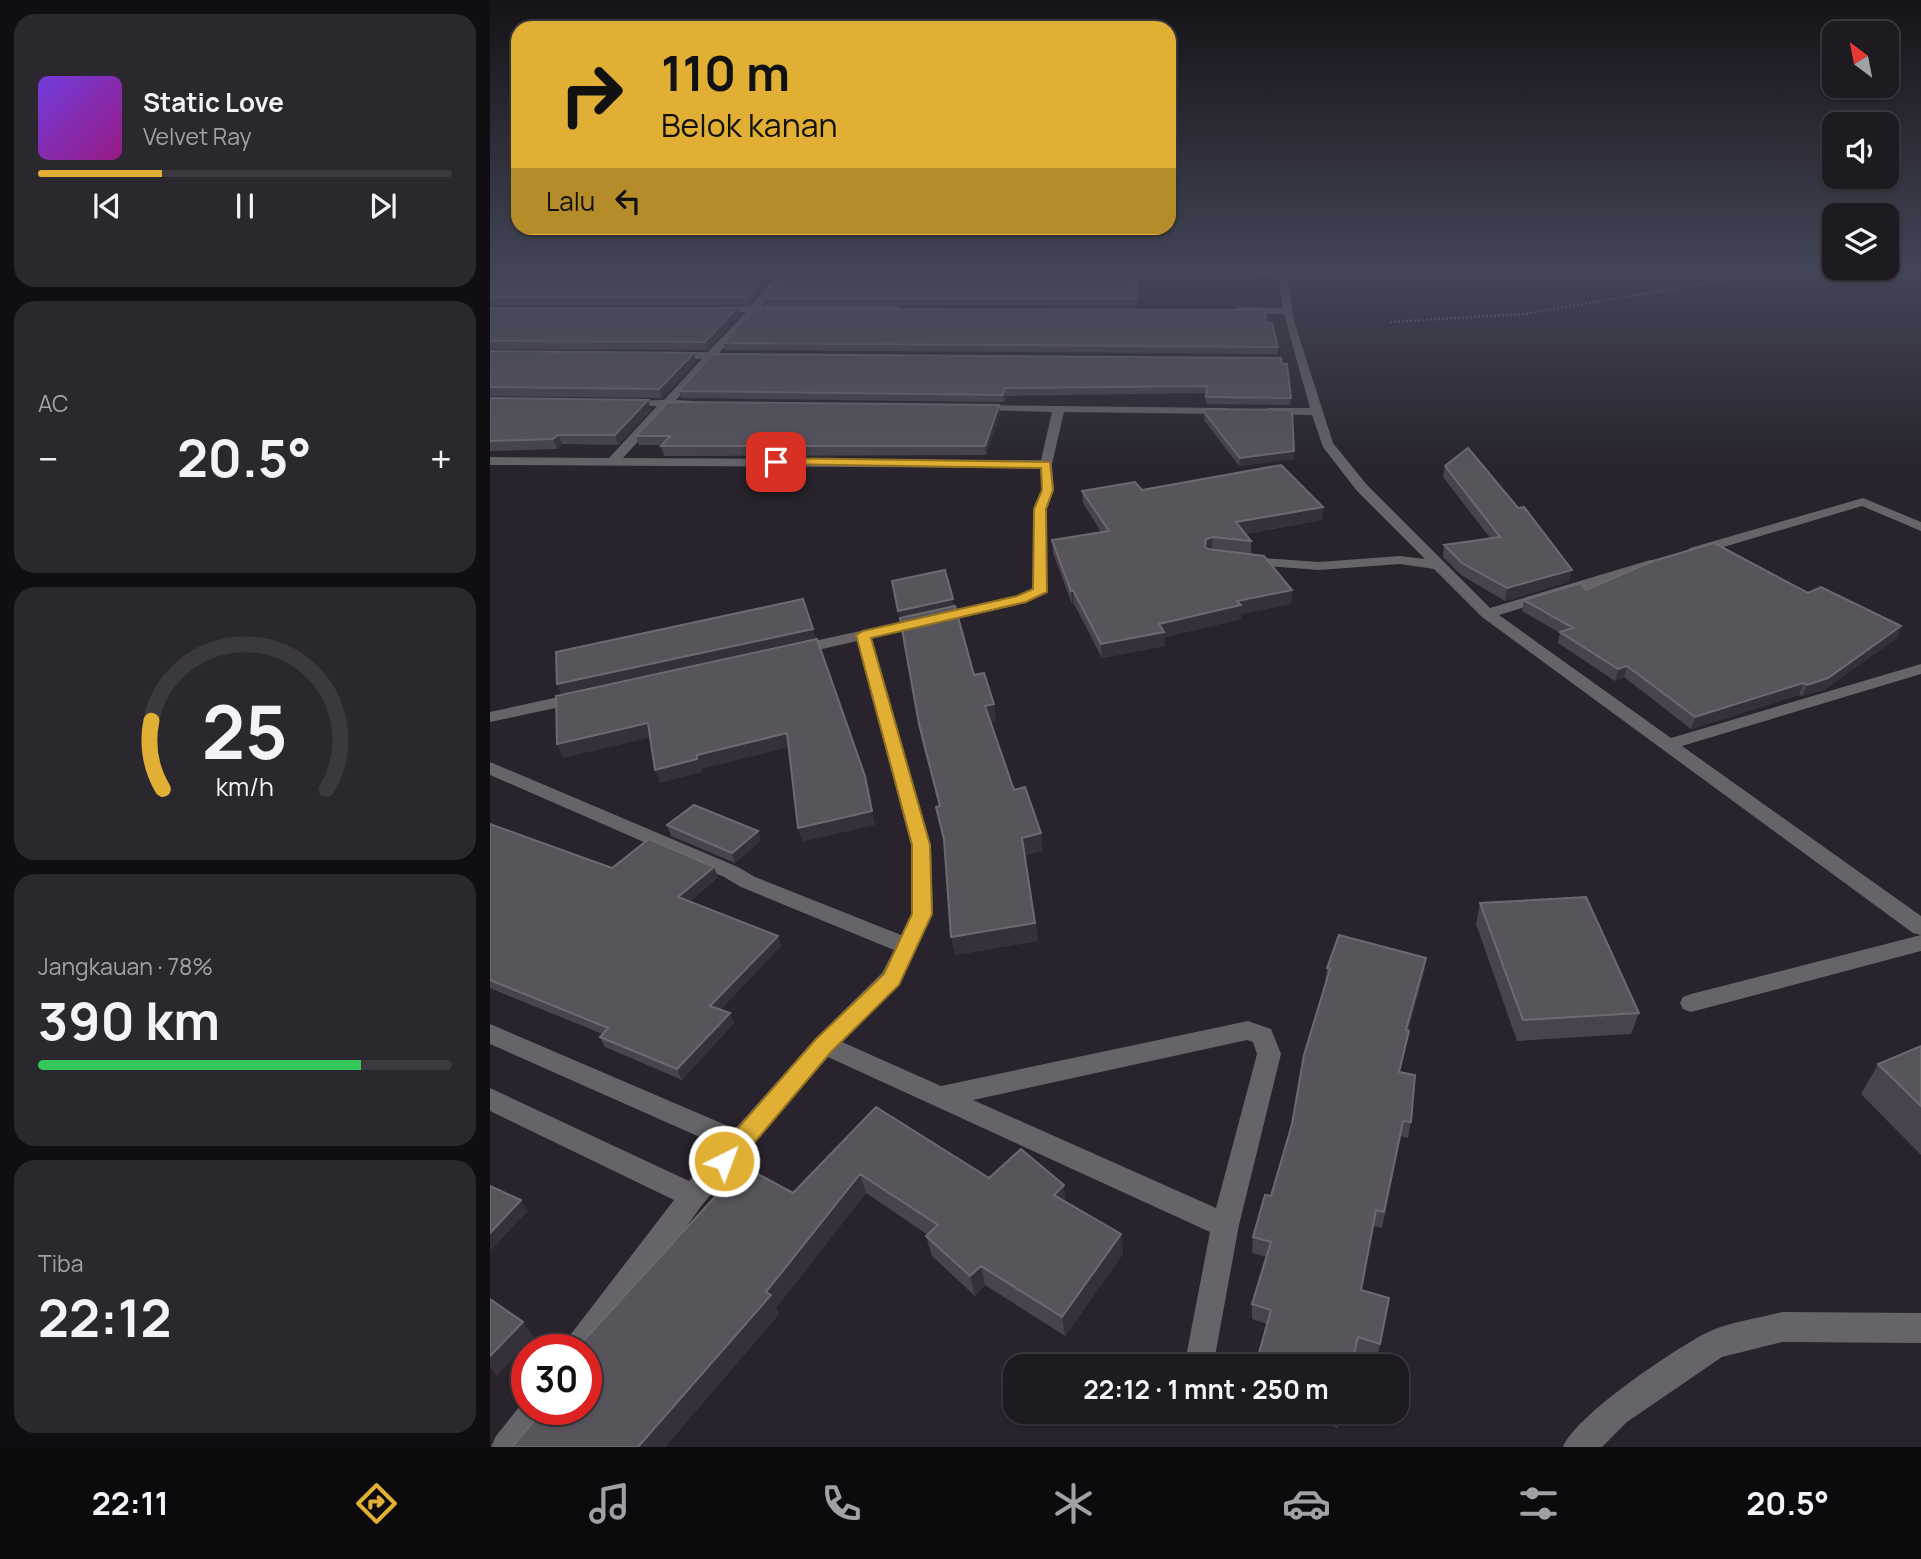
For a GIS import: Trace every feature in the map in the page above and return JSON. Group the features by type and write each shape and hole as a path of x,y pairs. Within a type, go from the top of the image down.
{"street":[{"path":"614,460 725,340"},
{"path":"1291,340 1292,354 1317,412 1327,444 1362,488 1487,614 1665,745 1921,927"},
{"path":"659,351 748,352"},
{"path":"612,403 707,404"},
{"path":"964,407 1235,411"},
{"path":"783,653 1021,600 1040,592 1040,509 1048,490 1046,464 1059,408"},
{"path":"1249,411 1317,412"},
{"path":"490,461 1046,464"},
{"path":"1487,614 1863,502 1921,527"},
{"path":"1227,558 1280,565 1319,566 1399,560 1436,565"},
{"path":"590,1334 693,1196 824,1045 891,979 922,914 921,845 863,635"},
{"path":"1665,745 1921,668"},
{"path":"490,717 597,694"},
{"path":"490,768 731,872 748,882 906,946"},
{"path":"1691,1003 1921,943"},
{"path":"939,1097 1248,1030 1263,1036 1269,1054 1225,1225 1201,1354"},
{"path":"490,1034 740,1143"},
{"path":"824,1045 1225,1225"},
{"path":"490,1099 693,1196"},
{"path":"1579,1447 1616,1411 1715,1344 1782,1327 1921,1328"},
{"path":"507,1447 524,1425"}],"building":[{"path":"490,340 707,340 705,342"},
{"path":"726,340 1276,340 1278,347 723,343"},
{"path":"490,351 694,353 659,389 490,387"},
{"path":"713,354 1281,358 1282,364 1287,364 1291,398 1206,397 1207,386 1005,388 1003,395 679,391"},
{"path":"490,398 648,400 615,435 558,435 553,439 490,441"},
{"path":"668,402 999,405 985,446 661,446 670,436 636,436"},
{"path":"1205,409 1292,410 1294,451 1240,458 1204,412"},
{"path":"1468,448 1518,508 1524,507 1572,570 1507,588 1462,563 1444,545 1500,537 1445,466"},
{"path":"1281,465 1323,507 1236,522 1251,541 1213,537 1206,539 1205,547 1264,556 1292,590 1237,601 1241,605 1159,624 1164,632 1101,644 1073,590 1071,591 1052,540 1109,531 1082,491 1135,482 1142,490"},
{"path":"1714,543 1808,593 1821,587 1901,626 1828,678 1807,685 1803,683 1695,717 1627,666 1618,669 1560,632 1573,628 1524,600 1581,583 1586,590 1653,561"},
{"path":"945,570 953,599 898,611 892,581"},
{"path":"803,599 813,629 557,684 556,652"},
{"path":"955,606 974,675 984,673 994,704 985,706 1014,790 1025,787 1041,833 1022,838 1035,923 951,937 944,839 936,807 940,806 919,724 900,618"},
{"path":"817,639 865,776 872,811 798,828 787,733 697,755 697,759 655,770 648,723 557,744 556,696"},
{"path":"694,805 758,831 732,853 667,825"},
{"path":"490,824 612,868 649,839 714,867 678,897 778,936 710,1006 730,1013 677,1069 600,1037 608,1028 490,980"},
{"path":"1586,897 1639,1013 1523,1020 1480,903"},
{"path":"1339,935 1426,958 1406,1030 1409,1031 1399,1072 1415,1075 1411,1122 1403,1121 1384,1212 1376,1210 1361,1290 1389,1298 1380,1344 1358,1337 1354,1354 1259,1354 1271,1310 1252,1304 1271,1242 1253,1237 1265,1195 1271,1196 1292,1124 1304,1055 1330,969 1327,968"},
{"path":"1921,1046 1921,1106 1878,1064"},
{"path":"876,1107 989,1178 1021,1149 1064,1185 1054,1195 1121,1234 1062,1317 981,1266 970,1276 926,1236 938,1225 860,1174 766,1292 771,1295 638,1447 512,1447 531,1425 602,1425 602,1334 590,1334 743,1166 793,1193"},
{"path":"490,1186 521,1200 490,1233"},
{"path":"490,1299 523,1322 490,1356"}],"route":[{"path":"724,1161 824,1045 891,979 922,914 921,845 863,635 1021,600 1040,592 1040,509 1048,490 1046,464 776,462"}]}
